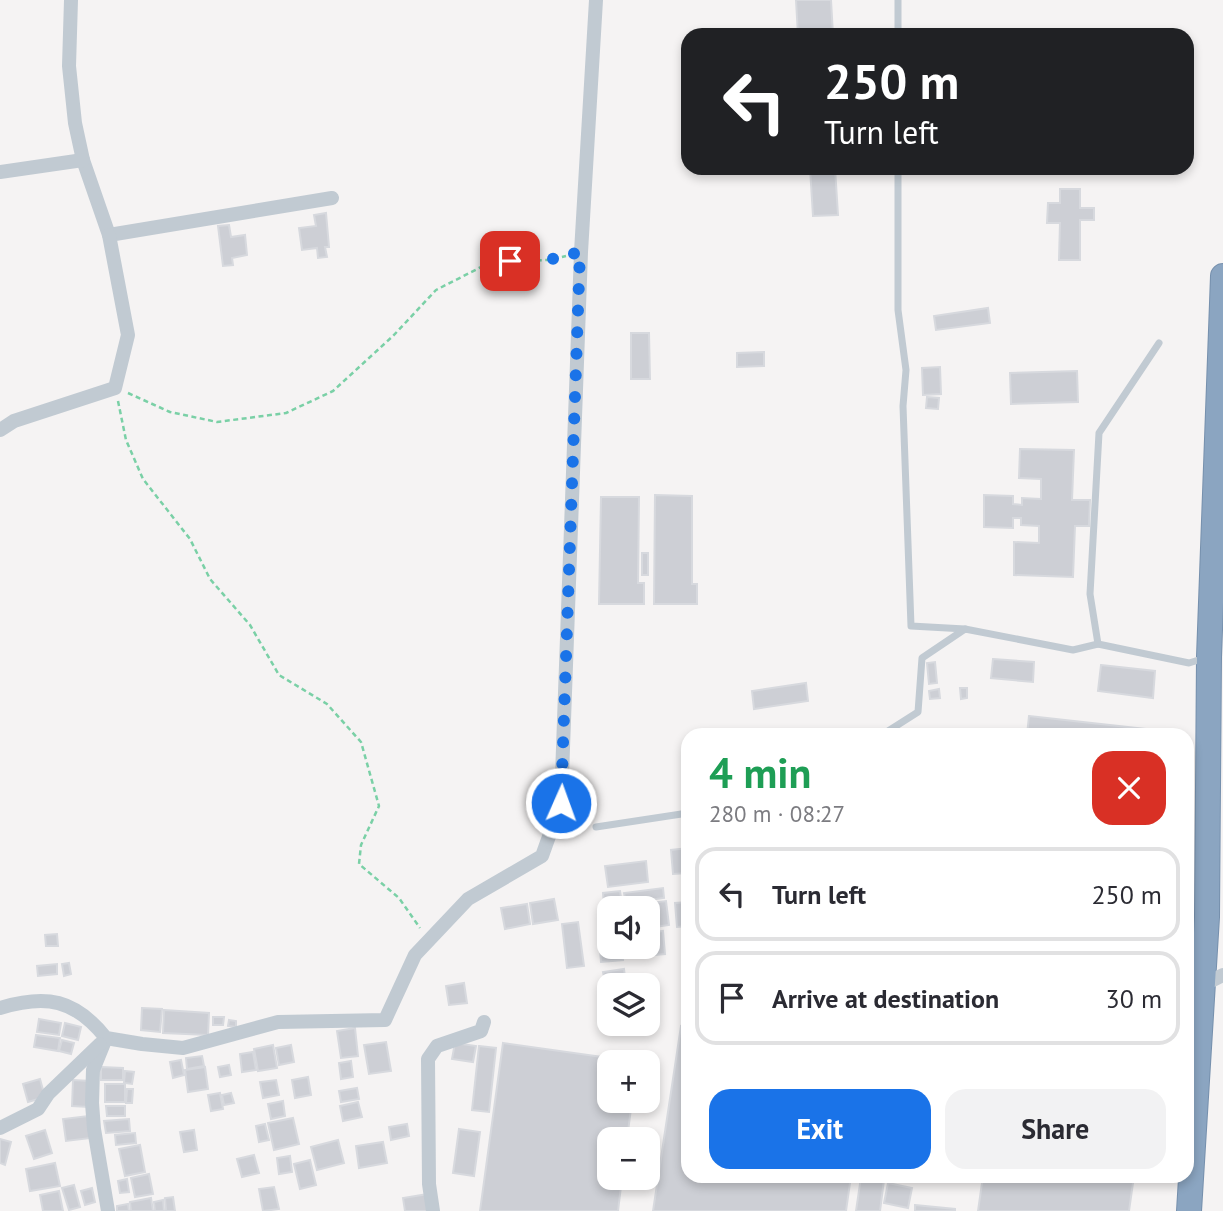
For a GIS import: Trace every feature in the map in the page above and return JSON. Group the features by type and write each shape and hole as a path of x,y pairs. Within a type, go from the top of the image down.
{"highway":[{"path":"1194,1163 1213,980 1215,912 1209,657 1223,276"},
{"path":"1189,1211 1192,1183"}],"street":[{"path":"0,430 14,421 116,387 128,335 109,235 83,160 75,123 69,66 71,0"},
{"path":"0,1008 38,999 60,1003 90,1018 106,1038 183,1048 278,1022 385,1020 415,955 468,899 542,856 561,803 580,252 596,0"},
{"path":"0,172 83,160"},
{"path":"109,235 332,198"},
{"path":"432,1211 429,1184 428,1059 437,1045 481,1031 484,1022"},
{"path":"0,1128 38,1109 48,1094 106,1038"},
{"path":"106,1038 93,1070 92,1103 93,1129 108,1211"}],"lane":[{"path":"898,0 898,28"},
{"path":"898,175 898,310 906,370 903,406 911,626 965,629 1073,650 1098,644 1189,663 1209,657"},
{"path":"1098,644 1090,594 1099,433 1159,343"},
{"path":"893,728 918,712 922,658 965,629"},
{"path":"596,827 681,814"}],"path":[{"path":"116,387 170,412 217,422 286,414 333,391 393,336 436,290 491,262 548,260 580,252"},
{"path":"116,387 126,440 143,479 190,539 209,579 250,625 279,675 327,704 361,742 379,806 361,845 359,864 399,898 429,940"}],"building":[{"path":"796,0 831,0 833,28 798,28"},
{"path":"810,175 835,175 838,215 813,216"},
{"path":"1060,189 1080,189 1080,208 1094,208 1094,220 1080,220 1080,260 1059,260 1060,223 1047,223 1048,203 1060,203"},
{"path":"326,213 329,247 325,247 327,257 318,258 317,248 302,250 299,228 316,226 314,215"},
{"path":"229,225 231,237 245,235 247,255 232,258 233,265 223,266 218,226"},
{"path":"988,308 990,323 936,330 934,316"},
{"path":"631,333 649,333 650,379 631,379"},
{"path":"764,352 764,366 737,367 737,353"},
{"path":"940,367 941,394 923,395 922,368"},
{"path":"1077,371 1078,402 1011,404 1010,373"},
{"path":"927,397 939,398 938,409 926,408"},
{"path":"1020,449 1074,450 1072,500 1090,500 1089,526 1075,526 1073,577 1014,575 1014,542 1039,543 1039,526 1021,525 1021,518 1013,518 1013,528 984,527 984,495 1013,496 1013,504 1022,505 1022,498 1041,499 1041,479 1019,478"},
{"path":"655,495 692,496 692,584 697,584 697,604 654,604"},
{"path":"601,497 639,497 638,583 644,583 644,604 599,604"},
{"path":"642,553 648,553 648,575 642,575"},
{"path":"993,659 1034,662 1033,682 991,678"},
{"path":"935,662 937,683 929,684 927,663"},
{"path":"1101,665 1155,671 1153,698 1098,691"},
{"path":"806,683 808,701 754,709 752,691"},
{"path":"960,688 967,688 967,698 961,699"},
{"path":"939,689 940,698 930,699 929,691"},
{"path":"1029,716 1136,728 1028,728"},
{"path":"681,849 681,873 673,874 671,850"},
{"path":"646,861 648,882 608,887 605,866"},
{"path":"663,888 664,898 625,896 624,893"},
{"path":"620,891 621,896 603,896 603,893"},
{"path":"554,899 558,920 533,924 530,903"},
{"path":"666,901 669,925 660,926 660,902"},
{"path":"675,903 681,903 681,927 677,927"},
{"path":"527,904 530,924 505,929 501,908"},
{"path":"578,922 584,966 567,968 562,924"},
{"path":"660,931 663,931 665,954 660,954"},
{"path":"57,934 58,946 46,946 45,935"},
{"path":"601,959 623,960 601,962"},
{"path":"69,963 71,974 64,976 62,964"},
{"path":"57,964 57,974 38,976 37,966"},
{"path":"624,969 624,973 603,973"},
{"path":"464,983 467,1003 449,1005 446,986"},
{"path":"142,1008 162,1009 160,1032 141,1030"},
{"path":"164,1010 209,1013 208,1035 163,1033"},
{"path":"213,1017 224,1017 223,1025 213,1025"},
{"path":"39,1019 61,1023 59,1035 37,1032"},
{"path":"229,1020 236,1021 236,1027 228,1026"},
{"path":"65,1023 81,1027 78,1040 62,1036"},
{"path":"681,1026 681,1183 850,1183 846,1211 653,1211 656,1190 660,1190 660,1165"},
{"path":"355,1028 358,1056 341,1058 337,1031"},
{"path":"36,1035 60,1038 58,1051 34,1047"},
{"path":"62,1040 74,1043 71,1054 59,1051"},
{"path":"386,1042 391,1071 369,1074 364,1045"},
{"path":"455,1043 476,1046 473,1062 452,1059"},
{"path":"503,1043 597,1056 597,1113 630,1113 629,1127 597,1127 597,1190 621,1190 618,1211 480,1211"},
{"path":"273,1045 277,1068 258,1071 254,1049"},
{"path":"291,1045 294,1062 279,1065 276,1048"},
{"path":"479,1046 496,1048 489,1112 472,1110"},
{"path":"253,1052 256,1070 242,1072 240,1054"},
{"path":"202,1056 204,1066 187,1069 186,1058"},
{"path":"181,1060 184,1075 173,1078 170,1062"},
{"path":"351,1061 353,1077 341,1079 339,1063"},
{"path":"229,1065 231,1075 220,1077 218,1067"},
{"path":"101,1067 123,1068 123,1080 101,1080"},
{"path":"205,1067 208,1089 188,1092 185,1070"},
{"path":"125,1071 134,1072 132,1084 124,1083"},
{"path":"308,1077 311,1095 295,1098 292,1080"},
{"path":"40,1079 45,1097 28,1102 23,1084"},
{"path":"73,1080 90,1081 89,1107 72,1106"},
{"path":"276,1080 279,1095 263,1098 260,1082"},
{"path":"105,1084 125,1084 125,1102 105,1102"},
{"path":"357,1088 359,1099 341,1102 339,1091"},
{"path":"127,1089 133,1089 132,1103 126,1103"},
{"path":"220,1093 223,1109 211,1111 208,1095"},
{"path":"231,1093 234,1103 224,1105 222,1095"},
{"path":"283,1101 285,1116 271,1119 268,1104"},
{"path":"358,1102 362,1117 343,1121 340,1106"},
{"path":"106,1106 125,1106 125,1116 107,1116"},
{"path":"88,1116 91,1138 66,1141 63,1119"},
{"path":"293,1118 299,1144 274,1150 268,1123"},
{"path":"129,1119 130,1131 106,1133 104,1121"},
{"path":"265,1124 269,1140 259,1142 256,1126"},
{"path":"407,1124 409,1136 391,1140 389,1127"},
{"path":"459,1129 480,1132 474,1176 453,1173"},
{"path":"45,1130 52,1153 34,1159 26,1136"},
{"path":"194,1130 197,1150 184,1152 180,1132"},
{"path":"135,1133 136,1143 116,1145 115,1135"},
{"path":"0,1139 11,1142 5,1165 0,1163"},
{"path":"338,1140 344,1163 317,1170 311,1147"},
{"path":"383,1142 387,1163 359,1168 356,1146"},
{"path":"140,1145 145,1172 125,1176 119,1149"},
{"path":"254,1155 259,1173 242,1177 237,1159"},
{"path":"290,1156 292,1172 279,1174 277,1158"},
{"path":"310,1160 316,1185 300,1189 294,1164"},
{"path":"55,1163 60,1186 30,1191 26,1169"},
{"path":"149,1174 153,1194 135,1197 131,1178"},
{"path":"127,1179 129,1192 120,1193 118,1181"},
{"path":"860,1183 884,1183 880,1211 856,1211"},
{"path":"888,1183 912,1188 908,1208 884,1203"},
{"path":"982,1183 1133,1183 1129,1211 978,1211"},
{"path":"74,1185 80,1207 69,1210 62,1188"},
{"path":"274,1187 279,1209 263,1211 259,1189"},
{"path":"92,1188 95,1202 85,1205 81,1191"},
{"path":"59,1191 63,1211 43,1211 40,1195"},
{"path":"428,1194 431,1211 405,1211 403,1198"},
{"path":"173,1197 175,1211 166,1211 165,1198"},
{"path":"151,1198 153,1211 131,1211 130,1202"},
{"path":"163,1200 164,1211 155,1211 154,1202"},
{"path":"128,1204 129,1211 117,1211 117,1206"},
{"path":"915,1205 955,1209 955,1211 915,1211"}],"route":[{"path":"510,261 548,260 580,252 561,803"}]}
